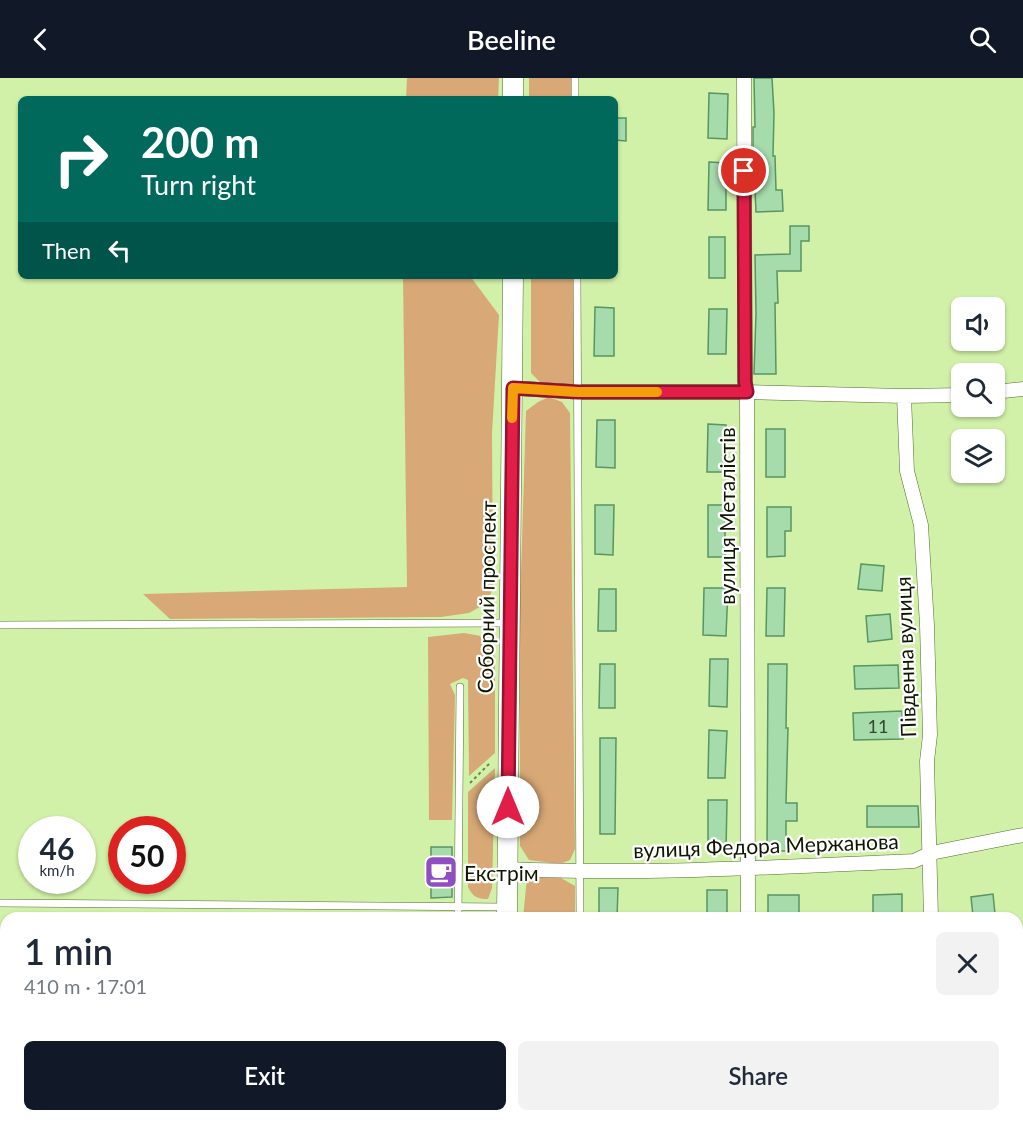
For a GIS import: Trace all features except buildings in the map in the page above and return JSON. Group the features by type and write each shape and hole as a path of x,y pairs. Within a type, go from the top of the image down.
{"main road":[{"path":"513,78 513,96"},
{"name":"Соборний проспект","path":"507,912 513,279"}],"street":[{"name":"вулиця Металістів","path":"744,78 748,912"},
{"path":"513,388 578,392 951,395"},
{"path":"1005,391 1023,389"},
{"name":"Південна вулиця","path":"904,396 907,471 921,525 927,625 930,735 927,761 931,912"},
{"name":"вулиця Федора Мержанова","path":"508,869 581,872 914,861 931,853 1023,835"}],"lane":[{"path":"575,78 575,96"},
{"path":"577,279 580,912"},
{"path":"0,626 509,623"},
{"path":"458,912 460,687"},
{"path":"0,903 458,907 499,912"}],"path":[{"path":"459,793 509,745"}],"shaded area":[{"path":"407,78 499,78 498,96 406,96"},
{"path":"529,78 571,78 572,96 529,96"},
{"path":"403,279 472,279 499,315 492,433 493,588 487,603 469,613 441,617 170,619 143,594 407,587"},
{"path":"531,279 573,279 574,386 541,383 531,373"},
{"path":"549,397 562,402 570,413 575,849 570,860 560,864 529,860 520,846 520,605 526,411"},
{"path":"464,633 481,636 495,657 495,753 469,776 468,680 463,678 450,684 455,695 452,820 429,820 428,637"},
{"path":"495,768 492,888 488,899 484,899 474,895 468,887 468,792"},
{"path":"527,877 561,878 575,886 575,912 524,912"}],"slow traffic":[{"path":"512,418 513,388 578,392 657,392"}],"place":[{"name":"Екстрім","path":"441,872"}],"route":[{"path":"508,807 513,388 578,392 747,392 745,382 744,171"}]}
